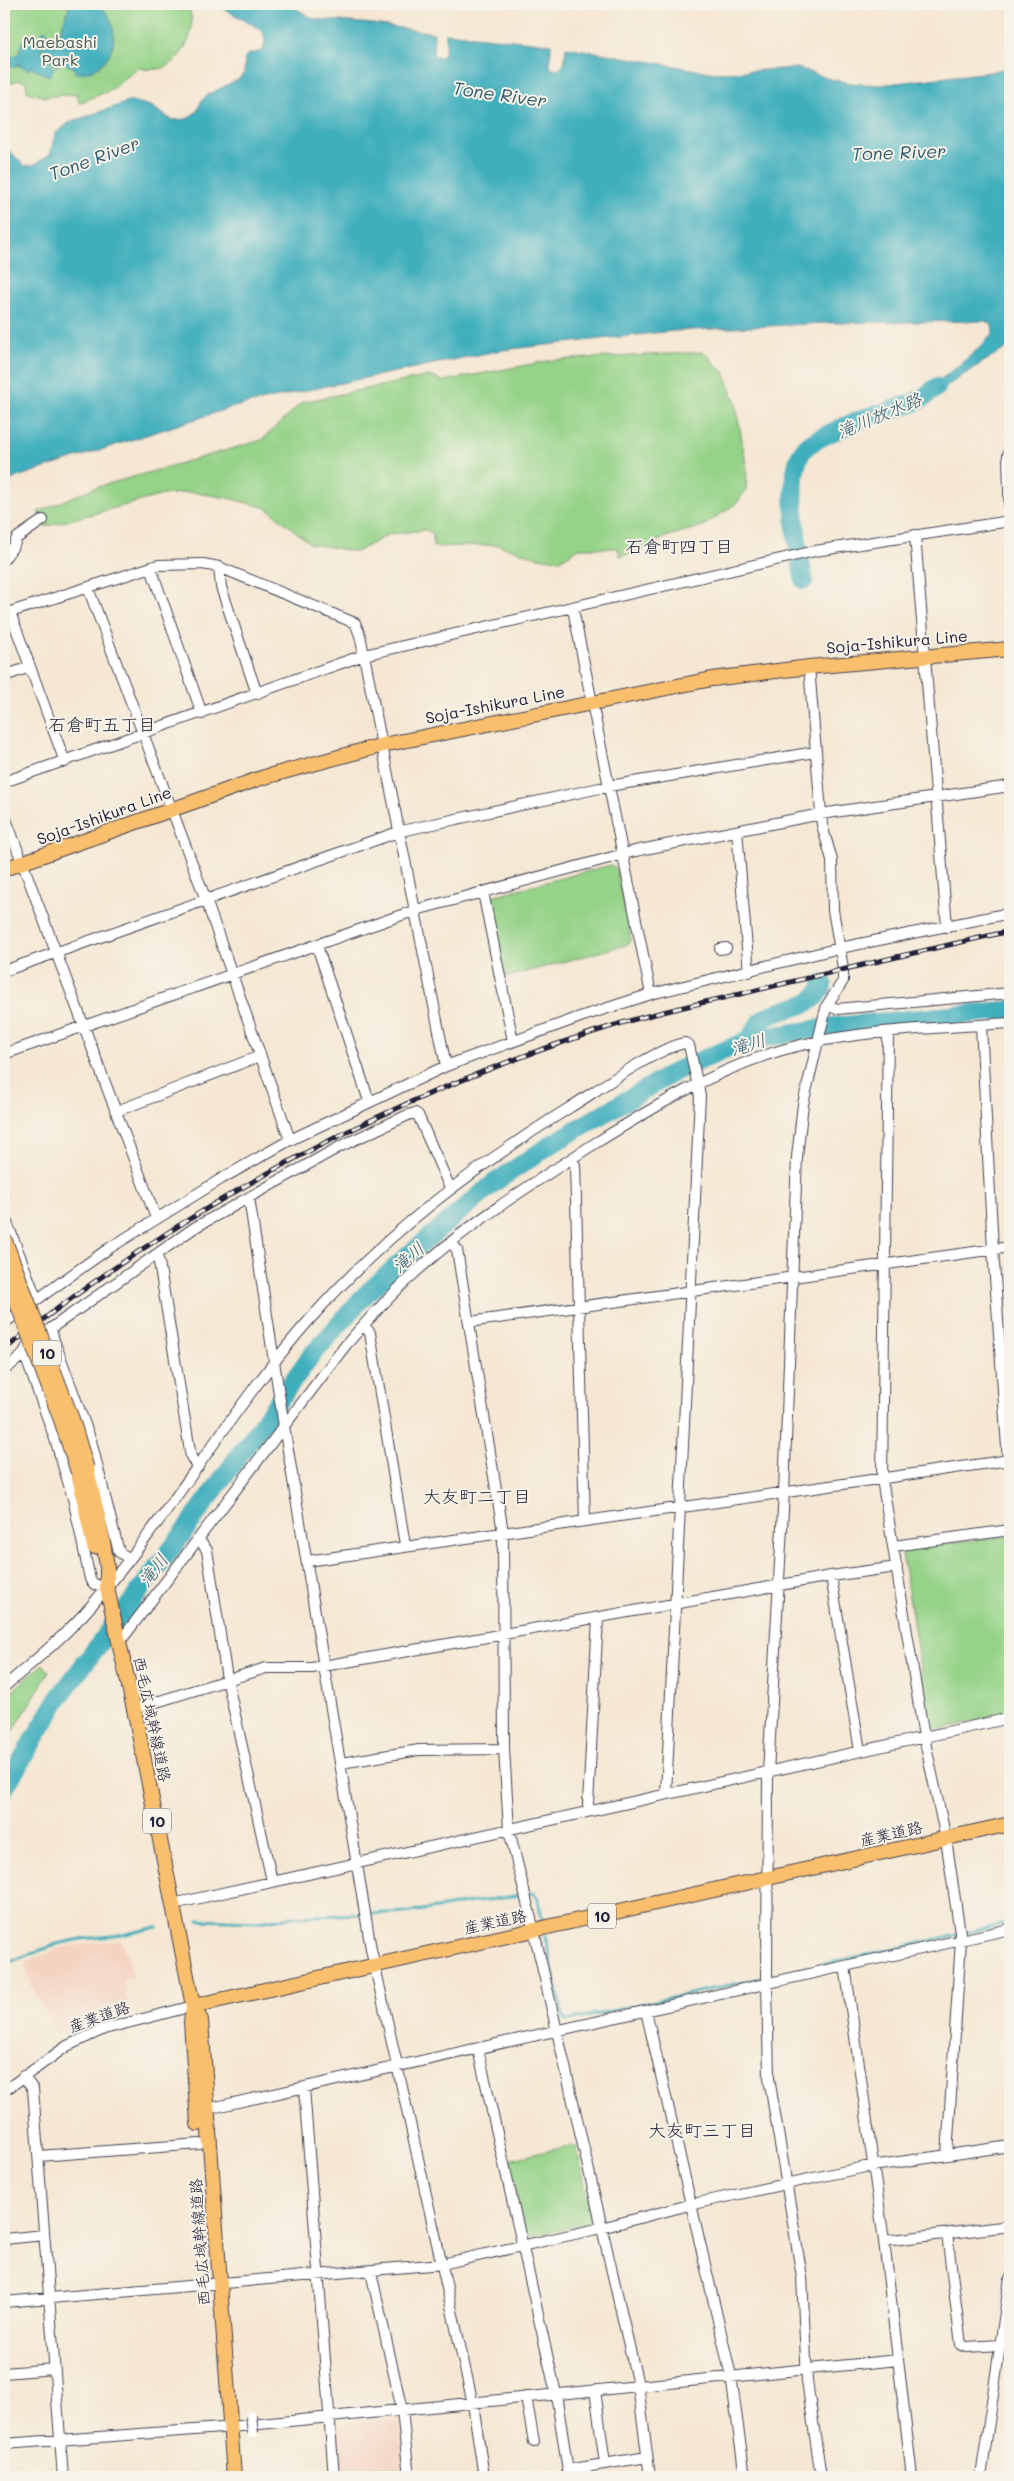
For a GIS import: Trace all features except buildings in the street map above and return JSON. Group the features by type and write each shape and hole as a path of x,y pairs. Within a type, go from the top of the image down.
{"main road":[{"name":"Soja-Ishikura Line","path":"4,869 261,778 382,745 712,679 809,667 1010,649"},
{"name":"西毛広域幹線道路","path":"4,1238 72,1419 83,1470 103,1543 108,1593 134,1709 193,2006 191,2022 200,2144 215,2285 226,2428 234,2477"},
{"name":"西毛広域幹線道路","path":"4,1269 61,1420 83,1470"},
{"name":"産業道路","path":"193,2006 1010,1824"},
{"name":"西毛広域幹線道路","path":"193,2006 201,2020 215,2285"},
{"name":"西毛広域幹線道路","path":"225,2477 226,2428"}],"street":[{"path":"4,782 65,762 144,732 202,714 364,655 573,609 815,552 915,535 1010,522 1008,454 1010,449"},
{"path":"4,559 17,538 43,520"},
{"path":"915,535 947,927"},
{"path":"65,762 30,667 7,613 151,568 174,563 203,564 219,567 350,621 359,629 401,832 446,1066"},
{"path":"219,567 221,587 257,694"},
{"path":"151,568 202,714"},
{"path":"88,588 206,900 290,1140"},
{"path":"573,609 651,994"},
{"path":"4,676 30,667"},
{"path":"809,667 821,814 823,832 832,860 832,895 843,968 843,981 828,1005 824,1016 803,1104 797,1157 794,1277 784,1492 768,1772 766,1984 769,2078 788,2184 803,2285 807,2371 821,2477"},
{"path":"4,971 401,832 609,786 815,752"},
{"path":"4,1054 416,910 634,851 821,814 1010,786"},
{"path":"4,814 156,1218"},
{"path":"737,831 749,972"},
{"path":"483,892 513,1041"},
{"path":"4,1306 6,1321 108,1249 156,1218 290,1140 446,1066 651,994 749,972 840,948 1010,913"},
{"path":"317,946 369,1102"},
{"path":"828,1005 837,1009 1010,993"},
{"path":"119,1640 199,1540 326,1368 394,1294 451,1242 507,1200 697,1081 774,1052 818,1040 1010,1023"},
{"path":"307,1561 1009,1461 993,1249 981,1025"},
{"path":"888,1033 882,1479 924,1737 946,1839 960,1940 947,2154"},
{"path":"4,1686 58,1640 108,1593 130,1559 274,1362 309,1319 400,1228 501,1151 634,1068 685,1042 689,1045 697,1081 691,1290 666,1794"},
{"path":"117,1111 260,1056"},
{"path":"4,1370 22,1356 27,1347 50,1329 194,1228 341,1146 412,1113 418,1116 450,1188"},
{"path":"572,1158 575,1165 585,1521"},
{"path":"249,1198 284,1423 375,1966 474,2404 484,2477"},
{"path":"4,1215 37,1300"},
{"path":"451,1242 457,1250 503,1532 505,1633 504,1749 509,1830 638,2385 650,2477"},
{"path":"468,1322 578,1305 1010,1247"},
{"path":"155,1255 159,1262 191,1457 198,1467"},
{"path":"364,1325 370,1333 405,1546"},
{"path":"50,1329 91,1440 119,1552 130,1559"},
{"path":"22,1356 27,1361 73,1498 90,1579 108,1593"},
{"path":"893,1546 1010,1530"},
{"path":"199,1540 207,1550 227,1679 272,1881"},
{"path":"134,1709 227,1679 272,1667 312,1668 831,1576 897,1567"},
{"path":"831,1576 860,1751"},
{"path":"590,1810 588,1804 598,1618"},
{"path":"173,1904 1010,1718"},
{"path":"341,1763 419,1750 504,1749"},
{"path":"207,2109 1010,1929"},
{"path":"845,1966 884,2241 912,2477"},
{"name":"産業道路","path":"4,2091 67,2046 104,2029 193,2006"},
{"path":"646,2011 693,2204 731,2376 745,2477"},
{"path":"478,2049 556,2394 568,2474 605,2464 647,2457"},
{"path":"24,2076 33,2089 63,2477"},
{"path":"304,2088 334,2477"},
{"path":"39,2156 200,2144"},
{"path":"4,2302 50,2300 442,2264 522,2247 693,2204 873,2166 1010,2146"},
{"path":"884,2241 1010,2226"},
{"path":"947,2234 961,2345 967,2347 1000,2345"},
{"path":"4,2239 44,2235"},
{"path":"371,2272 402,2410 409,2477"},
{"path":"981,2477 1000,2345 1009,2301 1010,2278"},
{"path":"4,2444 226,2428 474,2404 638,2385 807,2371 898,2360"},
{"path":"4,2372 54,2369"},
{"path":"595,2390 605,2464"},
{"path":"526,2397 534,2442"},
{"path":"251,2416 253,2433"}],"shaded area":[{"path":"121,1940 133,1977 123,1978 129,2007 57,2034 31,1985 24,1963 62,1947"},
{"path":"401,2417 407,2477 337,2477 333,2425"}],"green space":[{"name":"Maebashi Park","path":"4,4 186,4 192,19 192,28 183,51 168,66 155,69 138,68 111,90 79,103 77,94 45,97 27,92 26,82 19,80 4,85"},
{"path":"704,352 724,372 735,400 747,470 746,489 737,503 703,526 668,536 636,552 620,556 618,548 579,548 560,560 537,557 498,545 433,547 433,533 425,530 390,534 356,552 311,544 267,508 228,498 191,492 163,495 44,527 38,512 91,489 262,440 302,402 429,376 443,381 553,360"},
{"path":"611,865 616,868 631,939 629,944 507,977 504,974 489,902 492,896"},
{"path":"1010,1536 1010,1713 937,1730 929,1722 902,1553 908,1548"},
{"path":"43,1664 49,1672 4,1746 4,1698"},
{"path":"573,2145 577,2148 592,2217 589,2223 530,2237 524,2233 510,2163 513,2159"}],"water":[{"path":"70,4 98,4 107,13 112,24 114,36 112,48 107,58 99,66 88,72 75,73 75,68 61,62 56,67 49,59 43,45 43,30 47,31 48,38 58,37"},
{"name":"Tone River","path":"215,4 288,4 314,19 374,24 434,33 433,55 437,57 442,57 445,51 446,33 551,44 550,67 555,70 560,69 564,64 566,47 715,73 798,68 830,79 879,85 990,72 1010,67 1010,346 924,402 917,402 926,392 984,343 993,333 992,324 985,321 827,323 673,331 502,350 230,408 17,477 4,484 4,148 8,149 24,166 34,165 50,154 55,134 70,122 131,101 151,106 172,120 187,119 197,111 202,100 207,95 239,79 244,73 245,57 262,51 264,45 262,30"},
{"path":"39,39 44,57 54,69 49,76 33,69 32,66 29,70 19,66 18,63 16,67 4,68 8,56 18,55 23,41"}],"waterway":[{"name":"滝川放水路","path":"804,580 796,531 794,492 795,474 799,459 805,448 809,444 861,419 918,401 937,387"},
{"name":"滝川放水路","path":"749,1040 758,1025 765,1018 815,998 823,983"},
{"name":"滝川","path":"4,1789 60,1696 179,1539 310,1357 366,1294 494,1183 550,1145 680,1069 749,1040 828,1027 1010,1010"},
{"path":"199,1920 257,1922 292,1917 410,1912 534,1893 538,1899 543,1923"},
{"path":"544,1932 563,2016 567,2021 1010,1923"},
{"path":"4,1964 57,1944 81,1939 122,1935 157,1927"}],"railway":[{"path":"4,1350 74,1297 146,1247 221,1200 297,1157 376,1118 456,1083 538,1051 639,1018 1010,931"}],"district":[{"name":"石倉町四丁目","path":"679,546"},
{"name":"石倉町五丁目","path":"102,724"},
{"name":"大友町二丁目","path":"477,1496"},
{"name":"大友町三丁目","path":"702,2130"}]}
